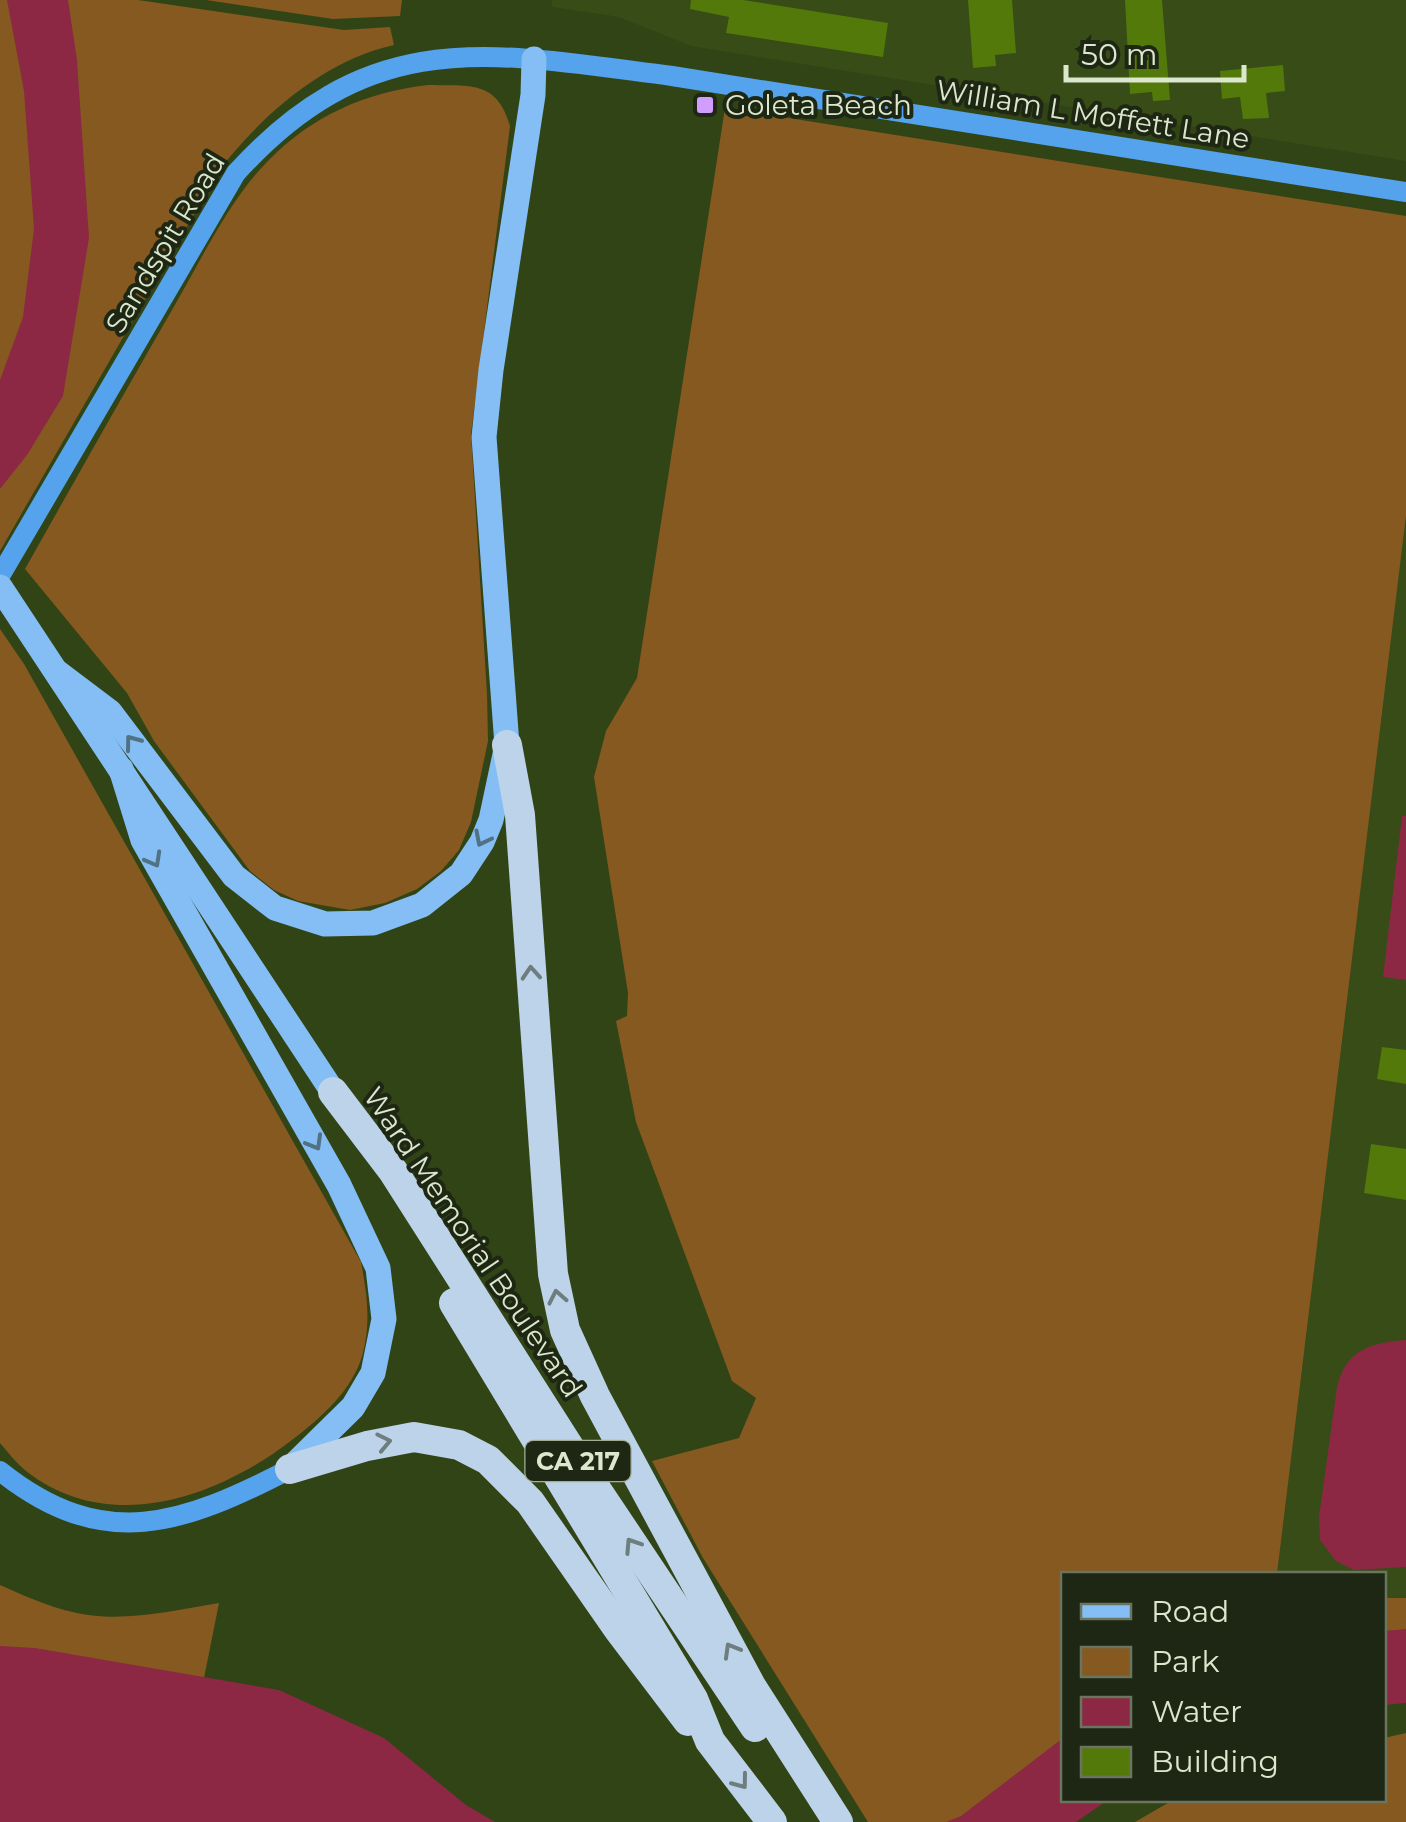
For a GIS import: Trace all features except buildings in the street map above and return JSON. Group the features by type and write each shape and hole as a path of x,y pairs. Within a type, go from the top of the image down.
{"highway":[{"path":"507,745 520,815 553,1274 565,1330 588,1383 704,1602 835,1822"},
{"name":"Ward Memorial Boulevard","path":"333,1092 393,1170 697,1644 784,1766 835,1822"},
{"name":"Ward Memorial Boulevard","path":"333,1092 384,1189 694,1700 710,1741 772,1822"},
{"path":"290,1469 367,1446 414,1437 459,1444 488,1460 530,1502 678,1712 710,1741"}],"main road":[{"path":"57,672 110,712 221,861 247,889 274,908 326,924 359,926 403,914 436,896 460,874 482,842 491,820 507,745 484,437 534,59"},
{"name":"Ward Memorial Boulevard","path":"0,587 333,1092"},
{"path":"120,769 143,840 339,1186 378,1268 384,1319 373,1373 354,1408 290,1469"}],"street":[{"name":"Sandspit Road","path":"0,576 236,173 268,138 322,98 383,71 470,56 534,59"},
{"name":"William L Moffett Lane","path":"534,59 691,78 1406,192"},
{"path":"0,1470 22,1488 55,1506 90,1518 129,1523 171,1518 217,1504 290,1469"}],"shaded area":[{"path":"552,0 1406,0 1406,161 691,46 619,17 552,7"},
{"path":"1406,516 1406,1598 1386,1598 1386,1572 1277,1572"}],"green space":[{"path":"0,0 138,0 344,30 390,27 394,45 344,63 297,92 220,169 0,551"},
{"path":"206,0 402,0 400,16 333,19"},
{"path":"428,85 469,86 489,93 498,100 510,126 471,434 488,741 471,822 459,850 441,871 417,889 385,903 350,910 298,901 274,890 250,871 154,741 127,693 25,569 217,230 254,177 284,146 321,119 361,100"},
{"path":"725,108 1406,216 1406,516 1277,1572 1061,1572 1061,1741 965,1822 868,1822 703,1558 652,1461 739,1438 756,1398 732,1381 636,1122 616,1021 627,1016 628,993 594,777 606,731 637,678"},
{"path":"0,629 24,664 361,1262 367,1308 363,1353 352,1379 335,1402 262,1461 197,1492 162,1502 92,1502 58,1491 26,1471 0,1443"},
{"path":"0,1585 54,1607 104,1616 154,1614 219,1603 191,1743 0,1738"},
{"path":"1386,1598 1406,1598 1406,1630 1386,1631"},
{"path":"1406,1733 1406,1822 1135,1822 1170,1802 1386,1802 1386,1738"}],"water":[{"path":"7,0 68,0 77,60 89,238 63,396 27,455 0,489 0,380 23,317 34,229 24,91"},
{"path":"1402,816 1406,816 1406,980 1383,977"},
{"path":"1406,1340 1406,1567 1354,1570 1336,1561 1320,1540 1319,1517 1337,1387 1347,1364 1362,1350"},
{"path":"1406,1629 1406,1703 1386,1705 1386,1631"},
{"path":"0,1646 35,1648 279,1690 384,1738 466,1805 495,1822 0,1822"},
{"path":"1061,1740 1061,1802 1105,1802 1076,1822 946,1822 961,1816"}],"place":[{"name":"Goleta Beach","path":"705,105"}]}
